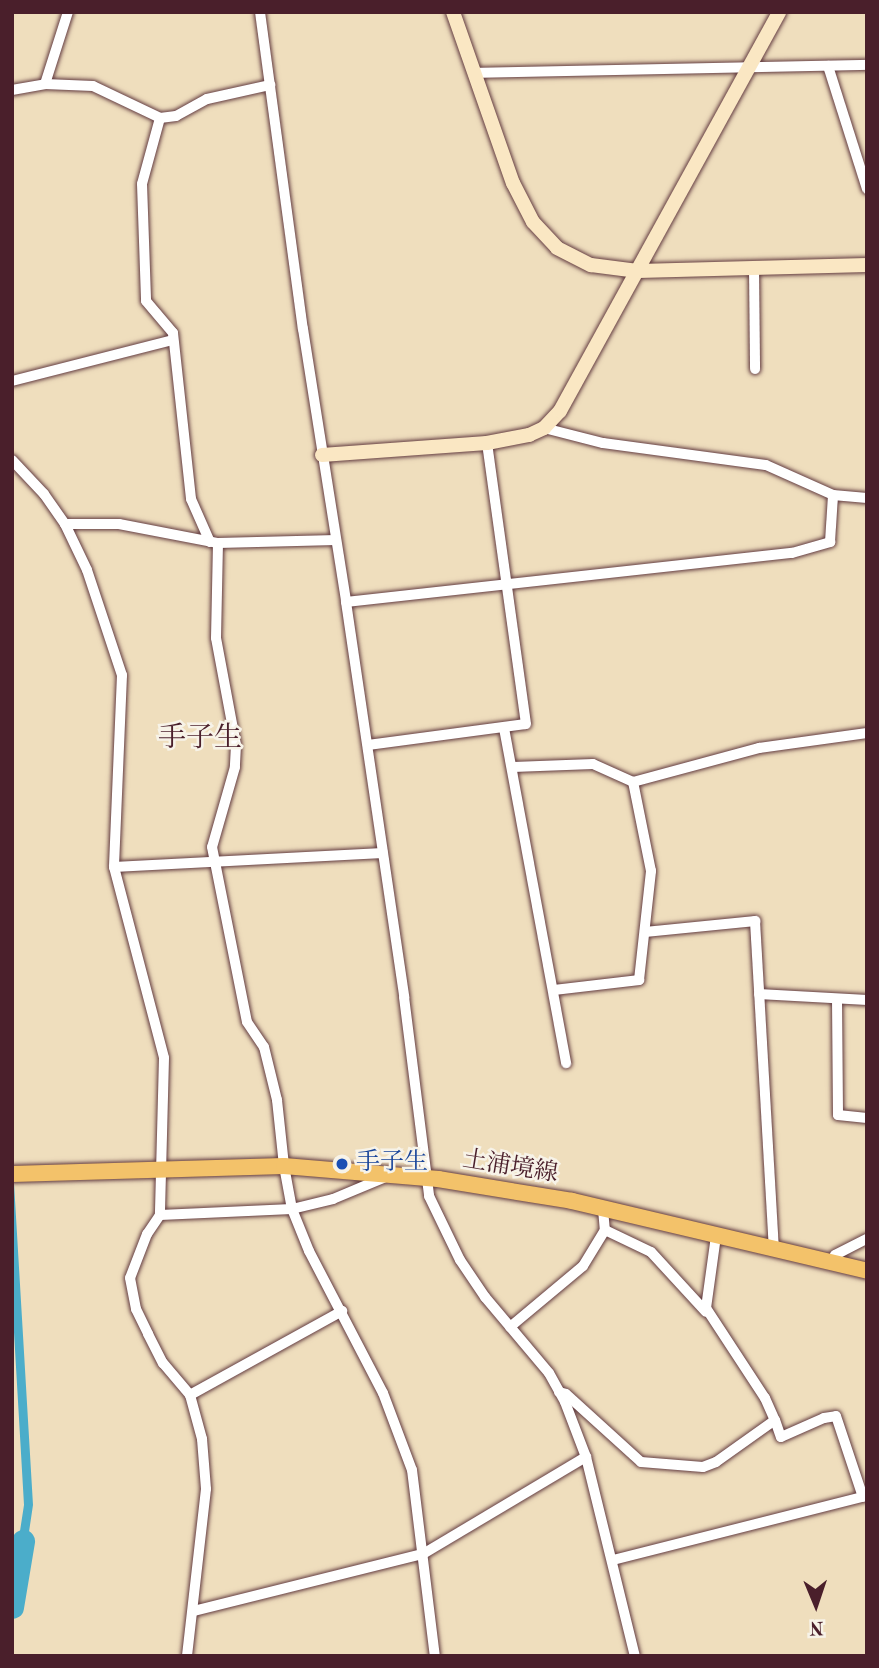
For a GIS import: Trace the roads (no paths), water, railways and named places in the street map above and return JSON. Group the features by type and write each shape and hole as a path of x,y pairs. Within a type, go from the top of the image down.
{"main road":[{"name":"土浦境線","path":"17,1174 284,1166 426,1178 514,1190 867,1272"}],"street":[{"path":"45,84 68,12"},
{"path":"261,12 322,455 368,745 432,1206 449,1242 485,1297 549,1373 559,1392 586,1457 635,1656"},
{"path":"453,12 513,183 533,222 557,248 590,265 638,271 867,265"},
{"path":"322,455 487,443 529,435 544,428 560,411 779,12"},
{"path":"474,73 867,65"},
{"path":"828,66 867,189"},
{"path":"12,90 45,84 93,86 160,118 176,116 207,99 270,85"},
{"path":"160,118 142,184 146,301 173,333 191,499 214,542 216,638 236,744 235,767 212,847 247,1021 264,1047 277,1100 292,1209 309,1251 342,1311 402,1436 412,1470 435,1656"},
{"path":"754,268 755,369"},
{"path":"12,381 173,340"},
{"path":"544,428 604,443 766,465 833,495 865,496"},
{"path":"368,745 526,724 487,443"},
{"path":"12,460 44,494 65,524 87,570 122,675 114,867 164,1058 160,1215 147,1234 130,1278 136,1310 163,1363 190,1395 198,1420 206,1483 187,1656"},
{"path":"346,602 792,553 830,542 833,495"},
{"path":"65,524 119,524 214,542 336,540"},
{"path":"504,728 566,1063"},
{"path":"513,767 593,764 633,782 759,748 867,733"},
{"path":"554,990 639,980 651,871 633,782"},
{"path":"114,867 383,853"},
{"path":"646,932 755,921 774,1250"},
{"path":"759,994 867,1000"},
{"path":"837,999 838,1115 867,1118"},
{"path":"160,1215 292,1209 333,1199 389,1175"},
{"path":"510,1327 583,1266 605,1230 603,1209"},
{"path":"605,1230 650,1252 709,1316 765,1398 781,1437 836,1416 865,1497 613,1559"},
{"path":"709,1316 706,1293 716,1236"},
{"path":"833,1263 835,1255 867,1239"},
{"path":"190,1395 342,1311"},
{"path":"559,1392 566,1394 641,1462 703,1467 716,1462 775,1420"},
{"path":"194,1611 423,1554 586,1457"}],"water":[{"path":"12,1149 33,1505 23,1572 14,1570 24,1505 12,1298"}],"waterway":[{"path":"12,1607 23,1541"}],"place":[{"name":"手子生","path":"342,1164"}],"district":[{"name":"手子生","path":"200,739"}]}
